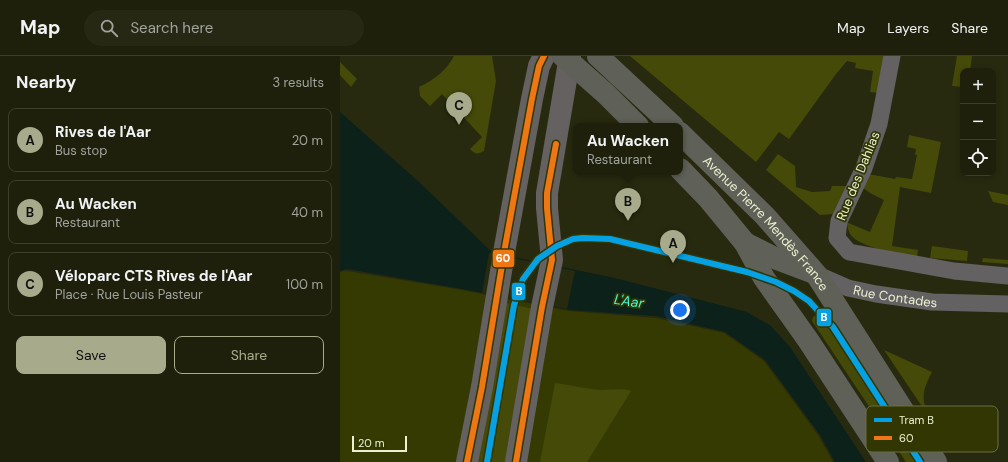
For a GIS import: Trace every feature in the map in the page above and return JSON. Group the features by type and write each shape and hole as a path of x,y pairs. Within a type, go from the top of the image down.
{"main road":[{"path":"467,462 482,387 505,247 539,66 544,56"},
{"path":"598,56 670,123"},
{"path":"568,58 635,123"},
{"path":"516,462 542,307 552,260 547,208 548,193 568,58"},
{"name":"Avenue Pierre Mendès France","path":"683,135 765,216 816,274 900,406"},
{"name":"Avenue Pierre Mendès France","path":"683,171 708,198 745,243 764,278 808,340 866,428"},
{"name":"Rue Contades","path":"745,243 777,259 816,274"},
{"name":"Avenue Pierre Mendès France","path":"881,452 888,462"},
{"name":"Avenue Pierre Mendès France","path":"930,452 936,462"}],"street":[{"name":"Rue des Dahlias","path":"892,56 879,124 864,168 839,221 837,238 849,252 954,271 1008,276"},
{"name":"Rue Contades","path":"816,274 848,288 876,294 932,302 1008,304"}],"shaded area":[{"path":"454,56 492,56 496,81 484,151 480,153 475,153 470,149 482,137 442,94 430,106 420,96 419,87 439,74"},
{"path":"630,56 884,56 878,93 870,92 873,71 855,68 856,63 847,61 789,139 779,132 756,162"},
{"path":"957,56 972,56 970,68 960,68 960,87 952,86"},
{"path":"340,62 357,79 351,87 340,75"},
{"path":"909,135 941,142 931,193 900,187 892,246 918,250 917,257 910,257 886,251 861,243 850,234 846,222 870,232 884,200 862,187 868,174 895,179 896,177 912,179 917,155 915,155 916,149 907,147"},
{"path":"778,154 795,166 796,187 812,192 830,191 832,186 848,186 834,214 820,215 766,170"},
{"path":"988,191 1008,195 1008,205 993,202"},
{"path":"932,246 968,251 967,261 930,258"},
{"path":"983,258 1008,260 1008,264 982,262"},
{"path":"347,271 462,290 569,311 656,318 724,333 764,361 818,435 833,462 340,462 340,272"},
{"path":"503,302 533,309 507,462 476,462"},
{"path":"816,315 820,317 879,406 869,406 812,321 813,317"},
{"path":"884,350 932,372 924,393 925,406 921,405"},
{"path":"555,383 602,390 620,389 631,391 587,462 540,462"},
{"path":"899,452 909,452 916,462 906,462"}],"water":[{"name":"L'Aar","path":"340,112 418,181 493,253 615,278 747,312 771,326 790,347 866,462 835,462 820,435 765,360 725,332 656,316 570,310 347,269 340,271"}],"pier":[{"path":"489,253 575,271 567,309 482,293"}],"tram line":[{"name":"B","path":"487,462 514,305 523,279 538,259 557,246 573,239 610,239 747,272 776,282 794,291 809,301 833,327 884,406"},
{"name":"B","path":"914,452 920,462"}],"transit line":[{"name":"60","path":"467,462 482,387 505,247 532,99 539,66 544,56"},
{"name":"60","path":"516,462 542,307 552,260 547,193 556,144"}],"place":[{"name":"Véloparc CTS Rives de l'Aar","path":"459,125"},
{"name":"Au Wacken","path":"628,221"},
{"name":"Rives de l'Aar","path":"673,263"}]}
